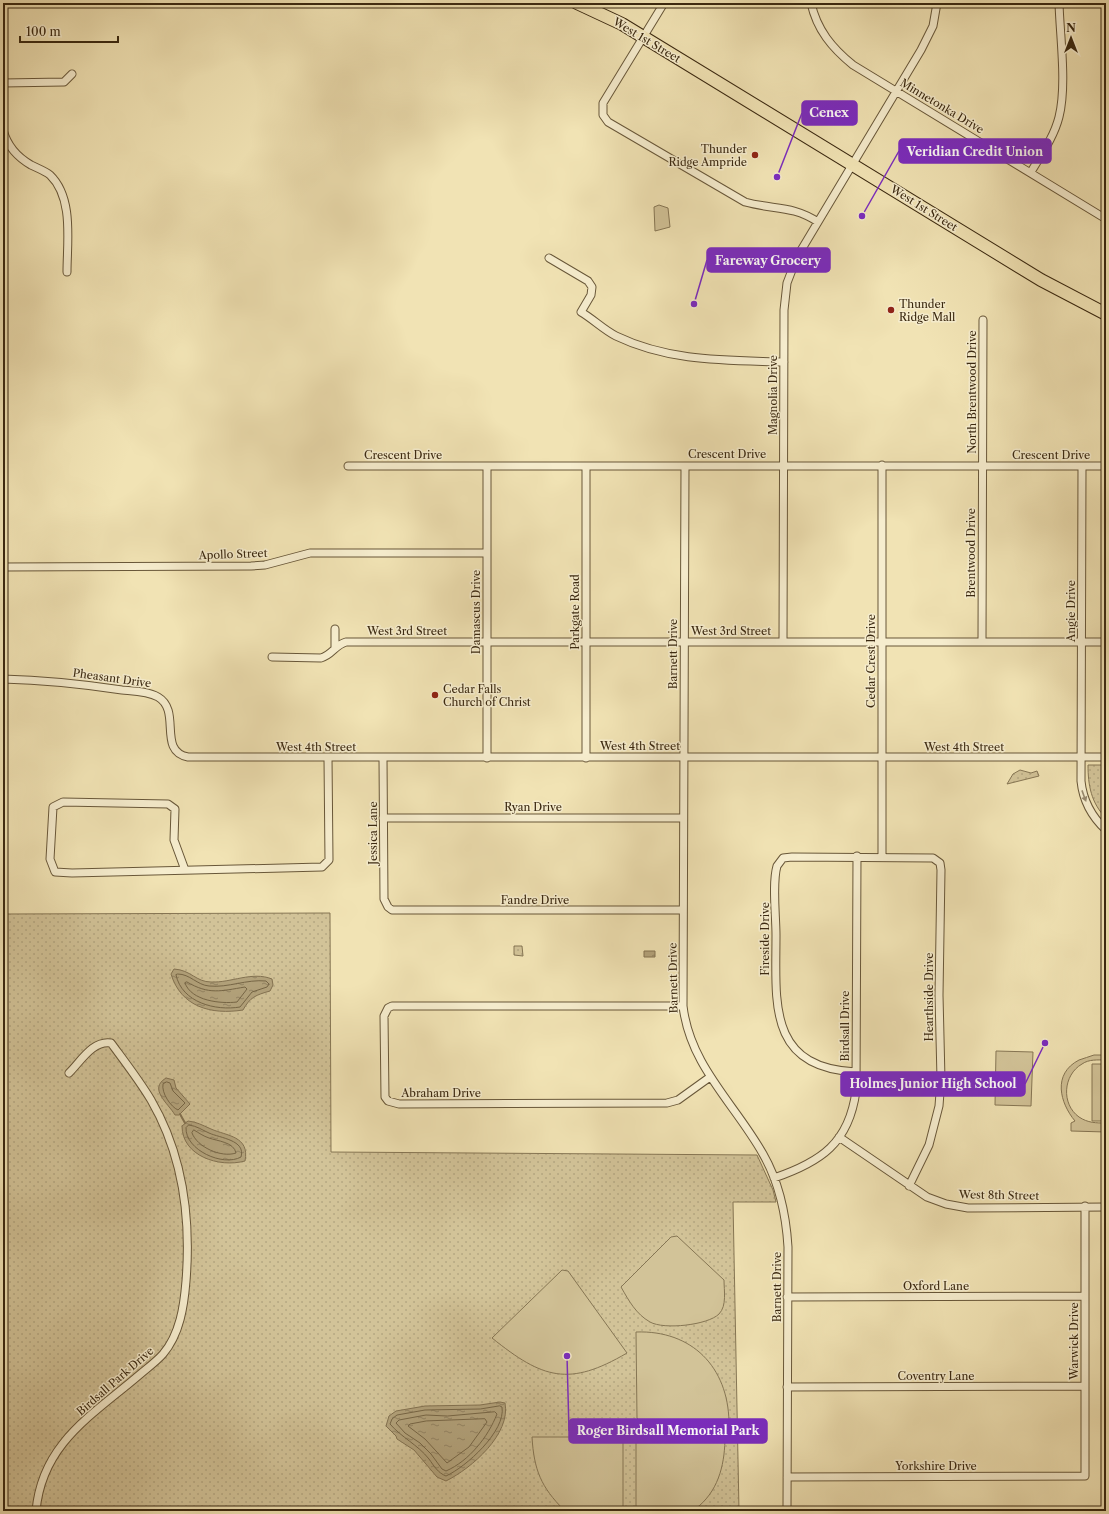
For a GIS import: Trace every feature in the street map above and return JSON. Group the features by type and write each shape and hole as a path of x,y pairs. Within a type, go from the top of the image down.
{"main road":[{"name":"West 1st Street","path":"577,3 622,24 1041,280 1106,314"}],"street":[{"path":"664,3 603,103 603,115 608,122 746,202 788,208 809,216 818,222"},
{"name":"Minnetonka Drive","path":"811,3 819,28 838,53 853,66 1031,172 1106,219"},
{"name":"Magnolia Drive","path":"783,642 785,465 784,310 787,283 797,257 928,38 933,26 937,3"},
{"path":"1031,172 1049,141 1059,117 1062,90 1059,3"},
{"path":"3,83 64,82 72,74"},
{"path":"3,130 15,153 22,159 50,175 61,193 65,204 66,216 67,272"},
{"path":"549,258 588,281 592,288 591,295 581,312 616,336 650,350 678,356 707,360 784,362"},
{"name":"North Brentwood Drive","path":"983,320 983,465"},
{"name":"Cedar Crest Drive","path":"882,465 882,856"},
{"name":"Brentwood Drive","path":"982,642 983,465"},
{"name":"Crescent Drive","path":"348,466 1106,466"},
{"name":"Damascus Drive","path":"487,466 487,758"},
{"name":"Parkgate Road","path":"586,466 586,758"},
{"name":"Barnett Drive","path":"685,466 683,1006 692,1045 710,1078 763,1154 774,1178 783,1205 787,1232 787,1511"},
{"name":"Angie Drive","path":"1082,466 1082,791 1092,814 1106,830"},
{"name":"Apollo Street","path":"3,566 252,566 265,565 310,553 487,553"},
{"path":"335,629 335,648"},
{"name":"West 3rd Street","path":"272,657 321,658 327,656 339,644 346,642 1106,642"},
{"name":"Pheasant Drive","path":"3,679 99,686 158,697 165,704 168,710 171,743 176,751"},
{"name":"West 4th Street","path":"176,751 188,757 328,758 1106,757"},
{"path":"185,870 174,840 175,809 168,804 63,802 53,807 50,860 55,872 185,870 322,867 329,860 328,758"},
{"name":"Jessica Lane","path":"384,758 384,898 388,907"},
{"name":"Ryan Drive","path":"384,818 683,818"},
{"name":"Birdsall Drive","path":"774,1178 810,1164 822,1156 839,1137 852,1110 856,1091 857,856"},
{"name":"Fireside Drive","path":"856,1072 829,1069 812,1062 797,1050 782,1028 776,1001 776,870 780,861 788,857 882,856"},
{"name":"Hearthside Drive","path":"882,856 928,856 937,860 942,870 939,995 940,1099 937,1120 929,1145 909,1186"},
{"name":"Fandre Drive","path":"388,907 398,911 683,910"},
{"name":"Abraham Drive","path":"683,1006 392,1006 388,1008 384,1016 385,1098 388,1101 399,1104 668,1103 678,1100 710,1078"},
{"name":"Birdsall Park Drive","path":"36,1511 42,1478 57,1449 76,1430 163,1354 174,1335 182,1316 186,1273 187,1226 181,1176 164,1126 152,1100 111,1043 102,1042 95,1046 69,1073"},
{"name":"West 8th Street","path":"839,1137 909,1186 936,1201 968,1208 1106,1206"},
{"name":"Warwick Drive","path":"1085,1206 1085,1476"},
{"name":"Oxford Lane","path":"787,1297 1085,1296"},
{"name":"Coventry Lane","path":"787,1387 1085,1386"},
{"name":"Yorkshire Drive","path":"787,1477 1085,1476"}],"shaded area":[{"path":"659,205 668,208 670,227 655,231 654,207"},
{"path":"1088,765 1106,765 1106,818 1097,806 1091,793"},
{"path":"1020,770 1031,773 1037,771 1039,776 1007,784 1013,774"},
{"path":"330,913 331,1152 757,1155 773,1190 776,1202 733,1202 739,1511 3,1511 3,914"},
{"path":"514,946 522,946 523,956 514,955"},
{"path":"996,1051 1033,1052 1031,1106 995,1105"},
{"path":"1094,1055 1106,1055 1106,1060 1088,1061 1076,1069 1068,1082 1067,1097 1069,1105 1079,1117 1089,1122 1106,1123 1106,1132 1071,1131 1071,1123 1075,1121 1066,1106 1063,1097 1061,1089 1062,1081 1070,1066 1079,1060"},
{"path":"1092,1064 1106,1064 1106,1121 1092,1121"},
{"path":"677,1236 724,1280 723,1307 719,1314 706,1321 686,1325 665,1326 645,1319 630,1302 621,1287 671,1237"},
{"path":"562,1270 568,1271 627,1353 607,1364 589,1371 572,1374 557,1374 542,1370 526,1362 492,1338"},
{"path":"636,1332 656,1333 674,1337 690,1345 703,1356 714,1369 722,1384 727,1402 729,1422 641,1422 637,1418"},
{"path":"725,1436 724,1455 720,1474 712,1491 699,1506 692,1511 687,1512 636,1511 636,1441 641,1437"},
{"path":"532,1437 619,1437 623,1441 623,1511 564,1510 550,1494 540,1477 533,1449"}],"water":[{"path":"644,951 655,951 655,957 644,957"},
{"path":"174,969 185,971 201,980 211,982 257,976 272,979 273,985 270,991 257,995 251,999 243,1010 209,1010 190,1001 182,994 171,974"},
{"path":"166,1078 174,1080 176,1088 190,1104 179,1115 175,1115 164,1101 159,1091 161,1082"},
{"path":"188,1121 236,1138 244,1146 246,1153 245,1161 224,1163 214,1161 195,1152 188,1145 184,1136 182,1126"},
{"path":"500,1402 505,1403 505,1415 502,1426 496,1438 478,1459 446,1481 437,1477 414,1450 397,1439 386,1426 389,1416 396,1411 425,1406 480,1405"}],"waterway":[{"path":"180,1114 185,1123"}],"place":[{"name":"Thunder Ridge Ampride","path":"755,155"},
{"name":"Cenex","path":"777,177"},
{"name":"Veridian Credit Union","path":"862,216"},
{"name":"Fareway Grocery","path":"694,304"},
{"name":"Thunder Ridge Mall","path":"891,310"},
{"name":"Cedar Falls Church of Christ","path":"435,695"},
{"name":"Holmes Junior High School","path":"1045,1043"},
{"name":"Roger Birdsall Memorial Park","path":"567,1356"}]}
